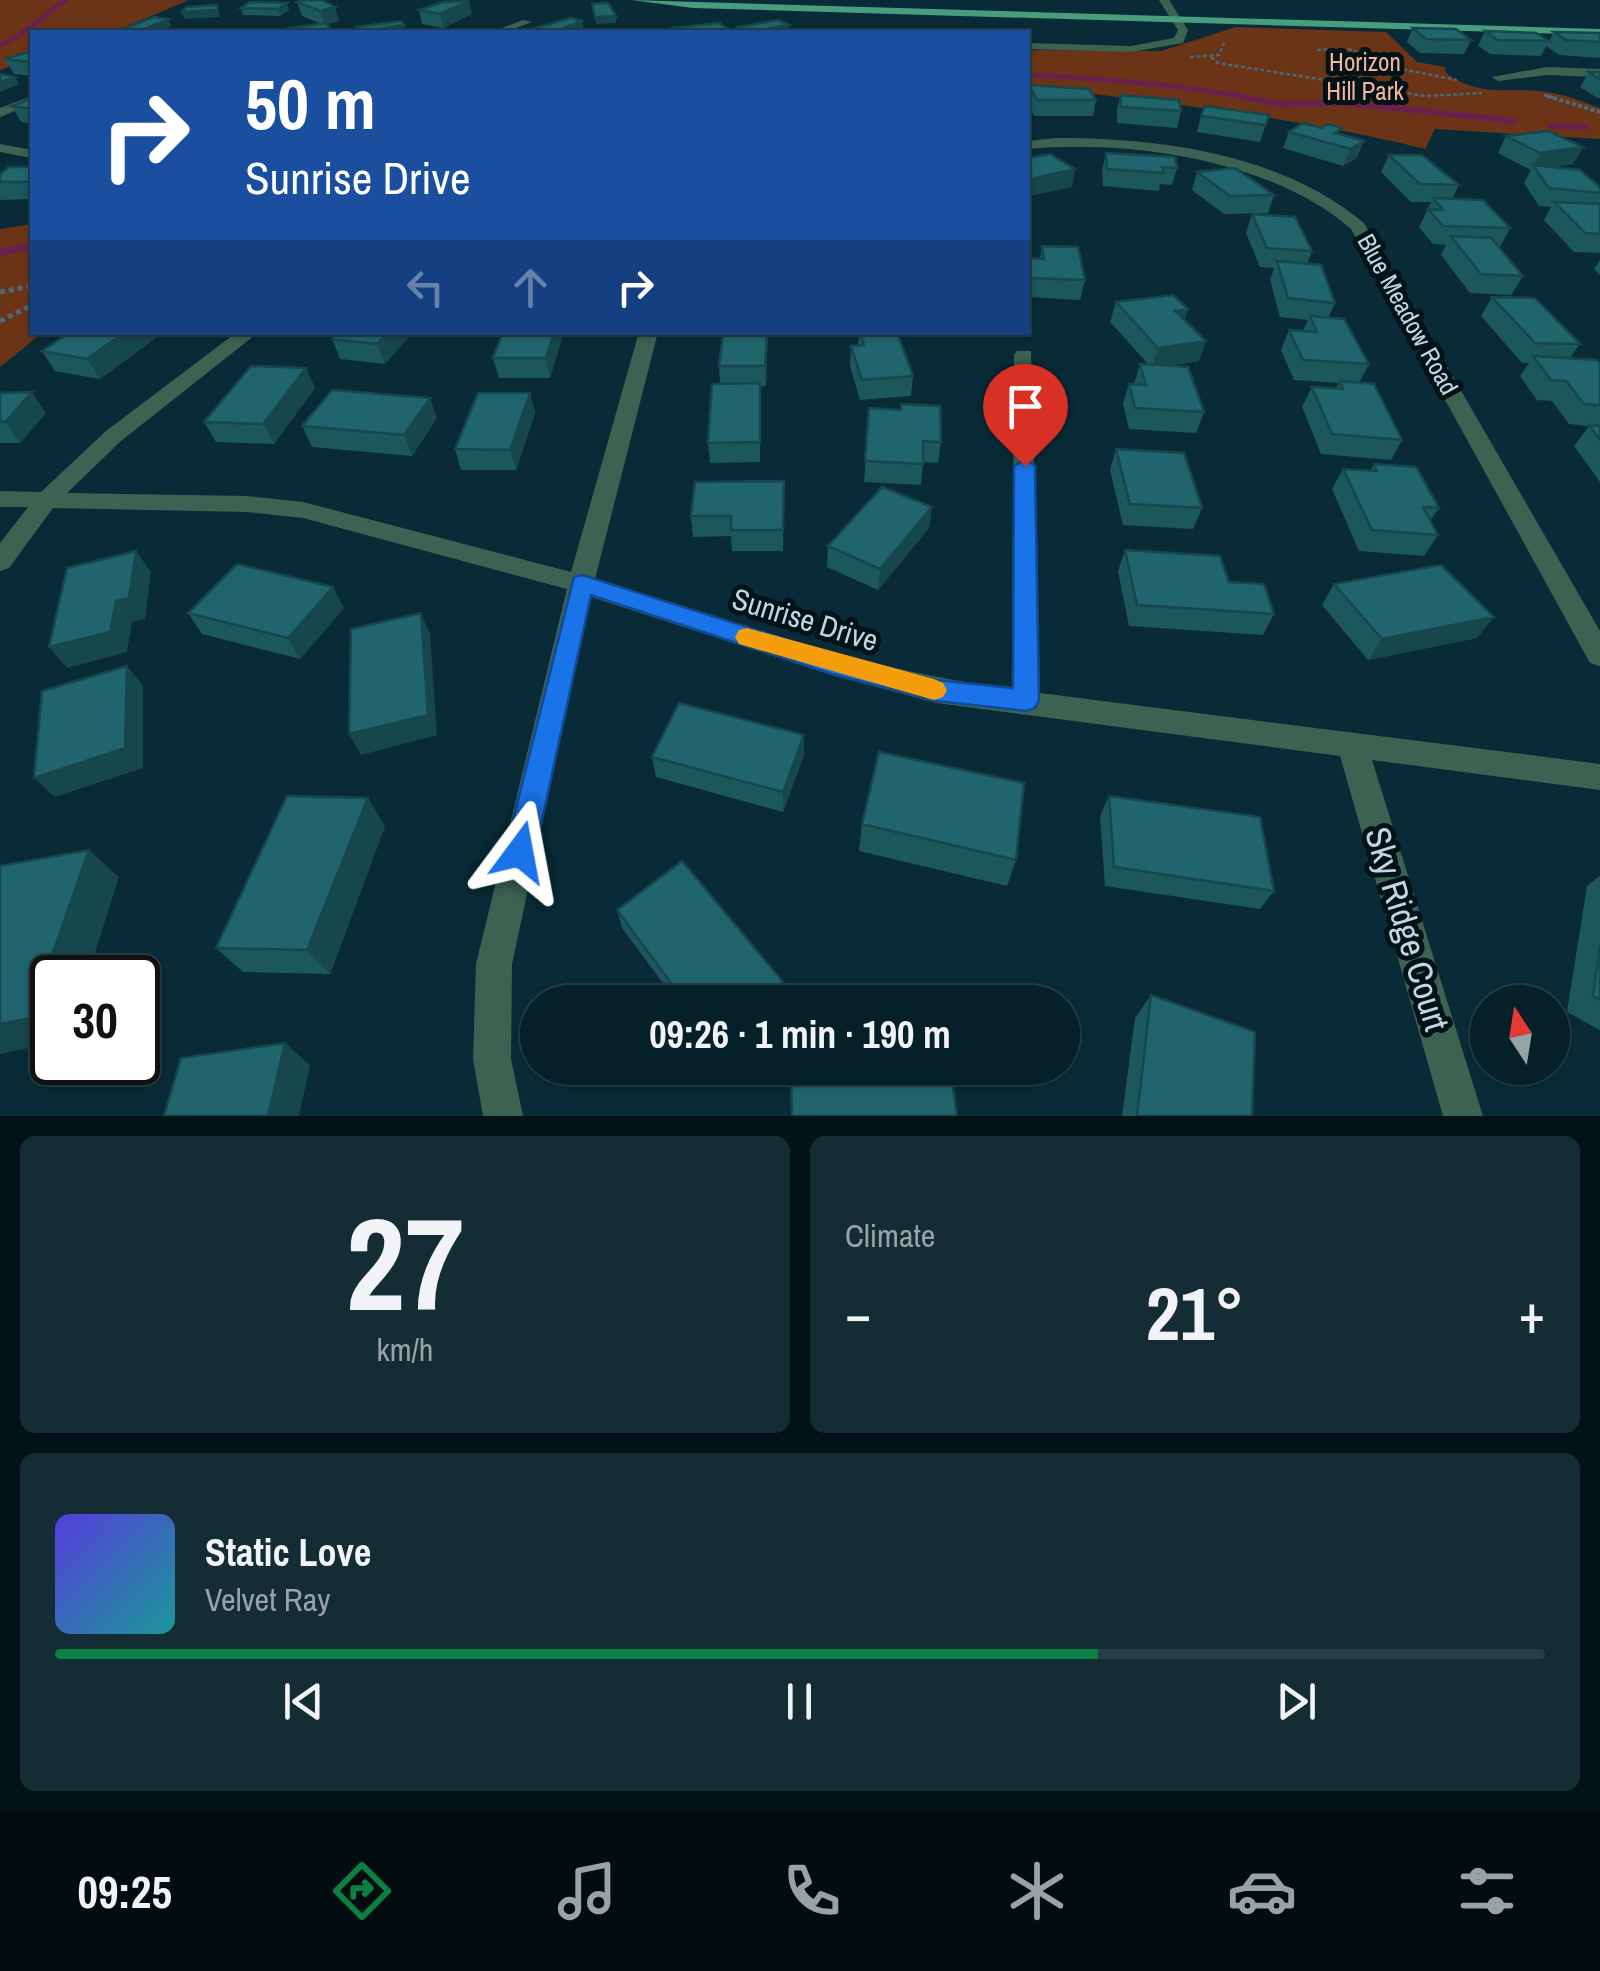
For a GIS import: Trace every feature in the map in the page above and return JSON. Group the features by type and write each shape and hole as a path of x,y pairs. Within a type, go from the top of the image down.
{"main road":[{"path":"636,0 694,5 1600,32"}],"street":[{"path":"1030,46 1158,48 1179,41 1183,30 1164,0"},
{"path":"502,30 527,22"},
{"path":"1498,77 1547,71 1600,73"},
{"path":"0,113 30,101"},
{"name":"Blue Meadow Road","path":"1030,145 1098,143 1222,158 1292,181 1339,207 1358,226 1600,655"},
{"path":"0,148 30,154"},
{"path":"0,562 17,534 100,447 246,335"},
{"path":"503,1116 492,1059 494,964 582,584 647,335"},
{"path":"1024,355 1026,700"},
{"name":"Sunrise Drive","path":"0,499 246,504 303,510 582,584 832,664 937,691 1600,777"},
{"name":"Sky Ridge Court","path":"1352,742 1463,1116"}],"path":[{"path":"1220,37 1230,38"},
{"path":"1320,42 1425,76 1457,80"},
{"path":"1211,58 1247,69 1425,96 1493,92"},
{"path":"0,292 30,286"},
{"path":"0,321 30,306"}],"green space":[{"path":"0,0 189,0 118,30 30,30 30,60 0,70"},
{"name":"Horizon Hill Park","path":"1236,27 1386,32 1417,62 1445,67 1446,73 1472,86 1553,93 1600,108 1600,139 1435,129 1425,149 1277,119 1030,86 1030,50 1161,51"},
{"path":"30,224 30,335 40,335 0,367 0,229"}],"building":[{"path":"322,0 335,7 320,11 297,2"},
{"path":"469,1 440,14 419,10 443,2"},
{"path":"250,2 287,3 278,9 241,8"},
{"path":"608,3 616,16 595,17 592,4"},
{"path":"217,5 217,10 182,12 186,7"},
{"path":"154,17 168,19 142,30 125,28"},
{"path":"571,18 582,21 559,30 532,29"},
{"path":"778,20 789,25 760,30 738,27"},
{"path":"401,21 404,25 372,30 356,27"},
{"path":"326,23 330,29 322,30 276,30"},
{"path":"719,23 727,28 676,30 672,28"},
{"path":"1413,28 1456,29 1471,40 1426,39"},
{"path":"1485,31 1536,33 1549,41 1497,40"},
{"path":"1554,32 1600,33 1600,42 1566,40"},
{"path":"30,52 30,62 5,59"},
{"path":"1030,85 1089,89 1096,100 1037,100"},
{"path":"1120,95 1179,100 1181,111 1121,107"},
{"path":"30,99 30,109 12,106"},
{"path":"1205,106 1269,115 1266,125 1201,116"},
{"path":"1303,123 1342,128 1335,133 1364,141 1350,149 1289,132"},
{"path":"1548,131 1583,147 1540,153 1506,136"},
{"path":"1106,153 1175,157 1177,168 1162,167 1164,173 1107,169"},
{"path":"1050,154 1075,169 1031,179 1030,158"},
{"path":"1389,155 1422,155 1459,185 1420,184"},
{"path":"1533,165 1580,170 1600,187 1600,193 1549,188"},
{"path":"9,167 30,167 30,182 0,182 0,174"},
{"path":"1235,168 1274,195 1230,196 1197,172"},
{"path":"1433,198 1483,200 1510,228 1443,226 1428,209 1443,210"},
{"path":"1554,202 1600,204 1600,234 1585,233"},
{"path":"1252,214 1295,217 1312,251 1267,248"},
{"path":"1451,236 1491,238 1523,276 1481,274"},
{"path":"1042,246 1078,247 1085,280 1030,278 1030,258 1044,259"},
{"path":"1277,261 1321,265 1335,303 1288,298"},
{"path":"1173,295 1188,309 1175,311 1206,341 1158,348 1116,302"},
{"path":"1492,297 1535,298 1580,344 1535,343"},
{"path":"1310,316 1344,319 1369,364 1303,360 1289,330 1317,332"},
{"path":"66,335 121,335 87,359 42,351"},
{"path":"336,335 385,335 377,344 332,339"},
{"path":"502,335 553,335 546,358 493,358"},
{"path":"723,335 767,335 765,366 719,366"},
{"path":"861,335 898,335 913,376 862,380 851,346 864,345"},
{"path":"1533,356 1597,360 1600,405 1584,404 1566,381 1551,380"},
{"path":"1140,364 1188,367 1204,412 1135,408 1129,384 1146,385"},
{"path":"251,366 306,368 263,424 204,422"},
{"path":"1340,381 1374,384 1402,440 1332,434 1312,387 1343,389"},
{"path":"760,383 760,442 708,443 712,384"},
{"path":"332,390 430,398 404,435 302,426"},
{"path":"32,392 5,422 0,422 0,393"},
{"path":"478,393 530,393 510,450 455,449"},
{"path":"901,404 940,406 941,442 923,441 923,464 865,461 869,408 901,410"},
{"path":"1589,425 1600,426 1600,440"},
{"path":"1116,449 1184,453 1202,508 1130,504"},
{"path":"1374,464 1416,467 1439,508 1423,507 1438,535 1372,530 1343,469 1377,471"},
{"path":"784,481 783,530 731,530 731,516 691,516 695,482"},
{"path":"882,487 932,507 880,569 828,546"},
{"path":"1125,550 1220,556 1229,582 1264,584 1274,614 1137,605"},
{"path":"136,551 129,598 116,601 110,632 49,647 67,568"},
{"path":"237,564 333,587 288,638 188,613"},
{"path":"1441,565 1494,617 1382,639 1334,584"},
{"path":"421,613 428,715 349,734 351,629"},
{"path":"127,666 125,748 34,778 42,691"},
{"path":"679,703 804,735 783,792 652,757"},
{"path":"879,752 1024,783 1016,860 862,824"},
{"path":"287,796 368,798 307,950 216,948"},
{"path":"1109,796 1260,817 1274,891 1114,867"},
{"path":"89,850 52,955 30,955 30,1018 0,1024 0,866"},
{"path":"682,861 783,982 672,985 617,910"},
{"path":"1600,945 1600,1000 1593,996"},
{"path":"1151,995 1255,1032 1252,1116 1137,1116"},
{"path":"285,1043 268,1116 164,1116 181,1058"},
{"path":"791,1085 952,1085 957,1116 792,1116"}],"waterway":[{"path":"0,45 66,0"},
{"path":"1030,75 1140,83 1239,96"},
{"path":"1239,96 1250,98"},
{"path":"1239,96 1278,104 1347,103 1515,121"},
{"path":"1550,126 1586,127"},
{"path":"0,252 30,246"}],"slow traffic":[{"path":"747,637 934,690"}],"route":[{"path":"520,852 582,584 832,664 937,691 1026,700 1025,466"}]}
